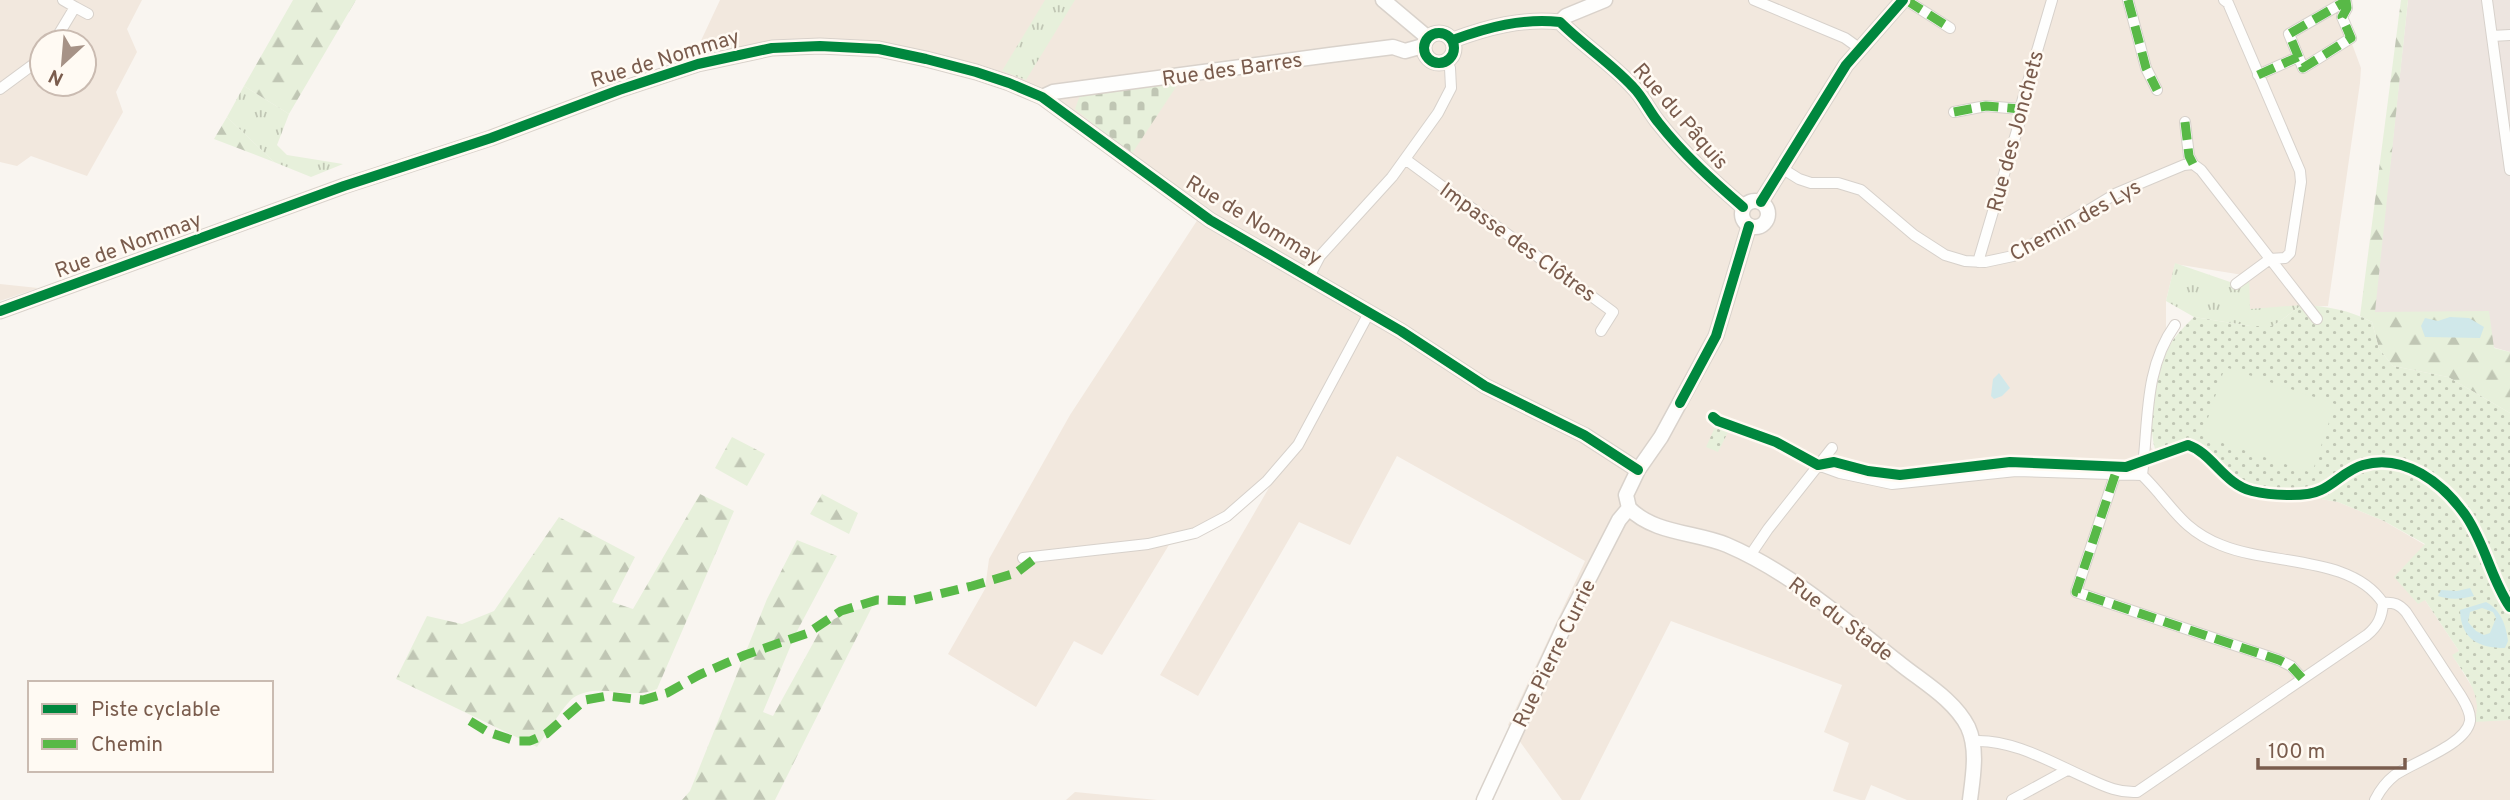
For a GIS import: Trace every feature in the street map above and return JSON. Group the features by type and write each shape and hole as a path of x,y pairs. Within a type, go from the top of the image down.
{"street":[{"path":"63,0 88,14"},
{"path":"1383,0 1425,42 1425,55 1434,62 1446,62 1455,49 1453,40 1446,33 1438,32 1425,42"},
{"path":"1453,40 1489,27 1521,22 1560,22 1566,16 1605,0"},
{"path":"1754,0 1845,38 1859,48"},
{"path":"1762,202 1814,113 1859,48 1905,0 1950,28"},
{"name":"Rue des Jonchets","path":"1978,262 2052,0"},
{"path":"2128,0 2146,68 2157,90"},
{"path":"2224,0 2228,3 2300,171 2301,182 2290,253 2285,258 2270,259 2236,284"},
{"path":"2487,0 2510,170"},
{"path":"2346,1 2347,8 2342,17 2351,38 2303,68 2298,57 2288,34 2346,1"},
{"path":"62,28 75,7"},
{"name":"Rue du Pâquis","path":"1560,22 1635,89 1658,122 1681,148 1717,186 1743,207"},
{"path":"2492,36 2510,35"},
{"name":"Rue des Barres","path":"1042,97 1053,92 1393,47 1405,51 1425,42"},
{"name":"Rue de Nommay","path":"0,311 344,186 491,138 698,64 772,48 820,46 879,49 976,72 1042,97 1210,220 1309,276 1485,386 1584,435 1638,470"},
{"path":"2258,75 2298,57"},
{"path":"1309,276 1320,256 1405,159 1438,113 1451,88 1450,68 1446,62"},
{"path":"0,89 28,68"},
{"path":"1954,112 1986,106 2020,109"},
{"path":"2185,122 2189,156 2193,164 2201,170 2317,319"},
{"name":"Impasse des Clôtres","path":"1405,159 1613,312 1601,331"},
{"name":"Chemin des Lys","path":"1783,169 1811,183 1838,183 1861,190 1889,215 1945,255 1978,262 2003,260 2013,256 2117,194 2193,164"},
{"path":"1755,200 1762,202 1767,208 1768,216 1764,223 1757,227 1749,226 1741,214 1743,207 1755,200"},
{"path":"1629,509 1626,495 1638,470 1661,437 1716,336 1749,226"},
{"path":"1023,558 1148,544 1195,533 1227,516 1268,481 1298,445 1369,313"},
{"path":"1970,800 1974,741 1990,740 2016,746 2103,786 2126,793 2137,792 2373,631 2382,615 2383,603 2377,594 2363,581 2346,573 2262,558 2211,541 2187,526 2142,475 2154,371 2175,326"},
{"path":"1749,557 1832,448"},
{"path":"1818,465 1840,473 1892,484 2016,471 2142,475"},
{"path":"2115,475 2076,592 2278,660 2291,666 2302,678"},
{"name":"Rue du Stade","path":"1629,509 1637,516 1657,525 1723,544 1776,572 1835,613 1935,691 1966,724 1974,741"},
{"name":"Rue Pierre Currie","path":"1484,800 1564,627 1619,520 1629,509"},
{"path":"2375,800 2380,790 2395,775 2454,742 2464,733 2470,722 2469,709 2406,612 2400,605 2383,603"},
{"path":"2012,800 2067,770"}],"shaded area":[{"path":"0,0 142,0 127,29 137,52 116,92 123,112 87,176 31,156 17,166 0,162"},
{"path":"720,0 2349,0 2342,17 2361,68 2360,83 2328,306 2249,309 2249,276 2175,264 2166,301 2166,329 2151,367 2144,438 2161,461 2196,441 2211,460 2253,487 2338,502 2384,521 2425,545 2425,600 2459,651 2453,656 2477,695 2478,711 2474,721 2510,720 2510,800 1907,800 1871,785 1865,800 1860,800 1833,791 1849,743 1824,732 1842,685 1671,621 1580,800 1562,800 1508,725 1585,561 1397,456 1350,545 1299,522 1198,696 1160,675 1277,474 1207,523 1175,535 1102,655 1074,641 1036,707 948,654 985,589 989,559 1070,415 1202,213 1002,78 860,46 691,62"},
{"path":"2408,0 2510,0 2510,352 2374,313"},
{"path":"0,284 38,288 0,301"},
{"path":"1075,792 1157,800 1066,800"}],"green space":[{"path":"293,0 356,0 289,114 244,86"},
{"path":"1045,0 1075,0 1026,80 1002,71"},
{"path":"2401,0 2408,0 2375,312 2489,311 2494,348 2510,352 2510,413 2448,377 2393,366 2379,349 2372,322 2360,316"},
{"path":"1180,81 1131,155 1075,109 1080,95"},
{"path":"244,86 289,114 277,145 287,155 343,164 311,177 274,162 227,117"},
{"path":"227,117 274,162 214,139"},
{"path":"2175,263 2236,284 2249,276 2250,309 2302,305 2273,326 2250,326 2194,317 2166,301"},
{"path":"2302,305 2338,309 2372,322 2379,349 2393,366 2448,377 2510,413 2510,720 2474,722 2477,704 2475,695 2452,655 2459,651 2425,600 2418,604 2394,577 2425,544 2384,521 2338,502 2253,487 2211,460 2196,441 2161,462 2153,437 2155,391 2169,346 2179,332 2194,317 2250,326 2273,326"},
{"path":"2225,367 2335,404 2312,473 2202,436"},
{"path":"1716,425 1729,430 1718,452 1706,447"},
{"path":"732,437 765,454 747,486 715,468"},
{"path":"700,494 734,511 657,689 636,693 583,693 569,702 537,747 396,679 427,616 462,624 494,611 559,517 635,557 612,602 633,609"},
{"path":"822,494 858,513 849,534 810,514"},
{"path":"797,540 837,556 796,633 763,712 773,716 822,627 858,609 872,607 775,800 682,800 690,791 767,599"}],"water":[{"path":"2450,317 2469,318 2484,327 2480,338 2425,337 2421,326 2425,318 2438,321"},
{"path":"1999,373 2010,388 1994,399 1991,396 1993,379"},
{"path":"2470,588 2474,596 2456,599 2438,596 2441,590"},
{"path":"2486,602 2491,605 2504,624 2508,641 2505,648 2479,644 2473,640 2464,628 2460,610","holes":["2482,608 2493,612 2496,618 2490,633 2484,635 2468,622 2470,612"]}],"marked path":[{"path":"1906,0 1950,28"},
{"path":"2128,0 2146,68 2157,90"},
{"path":"2346,1 2347,8 2342,17 2351,38 2303,68 2289,34 2346,1"},
{"path":"2258,75 2298,57"},
{"path":"1954,112 1986,106 2020,109"},
{"path":"2185,122 2189,156 2193,164"},
{"path":"2115,475 2076,592 2279,660 2291,666 2302,678"},
{"path":"470,721 488,732 515,741 530,741 546,734 585,700 607,696 643,700 667,693 699,675 745,655 808,633 841,611 877,600 910,601 972,586 1016,573 1038,556"}],"cycle path":[{"path":"1761,202 1846,65 1903,0"},
{"path":"1453,40 1505,25 1532,21 1560,22 1637,91 1678,145 1743,207"},
{"path":"1439,33 1450,37 1454,48 1450,59 1439,63 1428,59 1424,48 1428,37 1439,33"},
{"path":"0,311 344,186 491,138 619,90 698,64 772,48 820,46 879,49 976,72 1042,97 1210,220 1401,331 1485,386 1584,435 1638,470"},
{"path":"1680,403 1716,336 1749,226"},
{"path":"1713,417 1776,442 1818,465 1834,462 1868,471 1900,475 2010,462 2126,467 2188,445 2242,487 2268,494 2297,495 2321,490 2363,465 2393,463 2408,467 2434,482 2457,504 2473,527 2510,607"}]}
